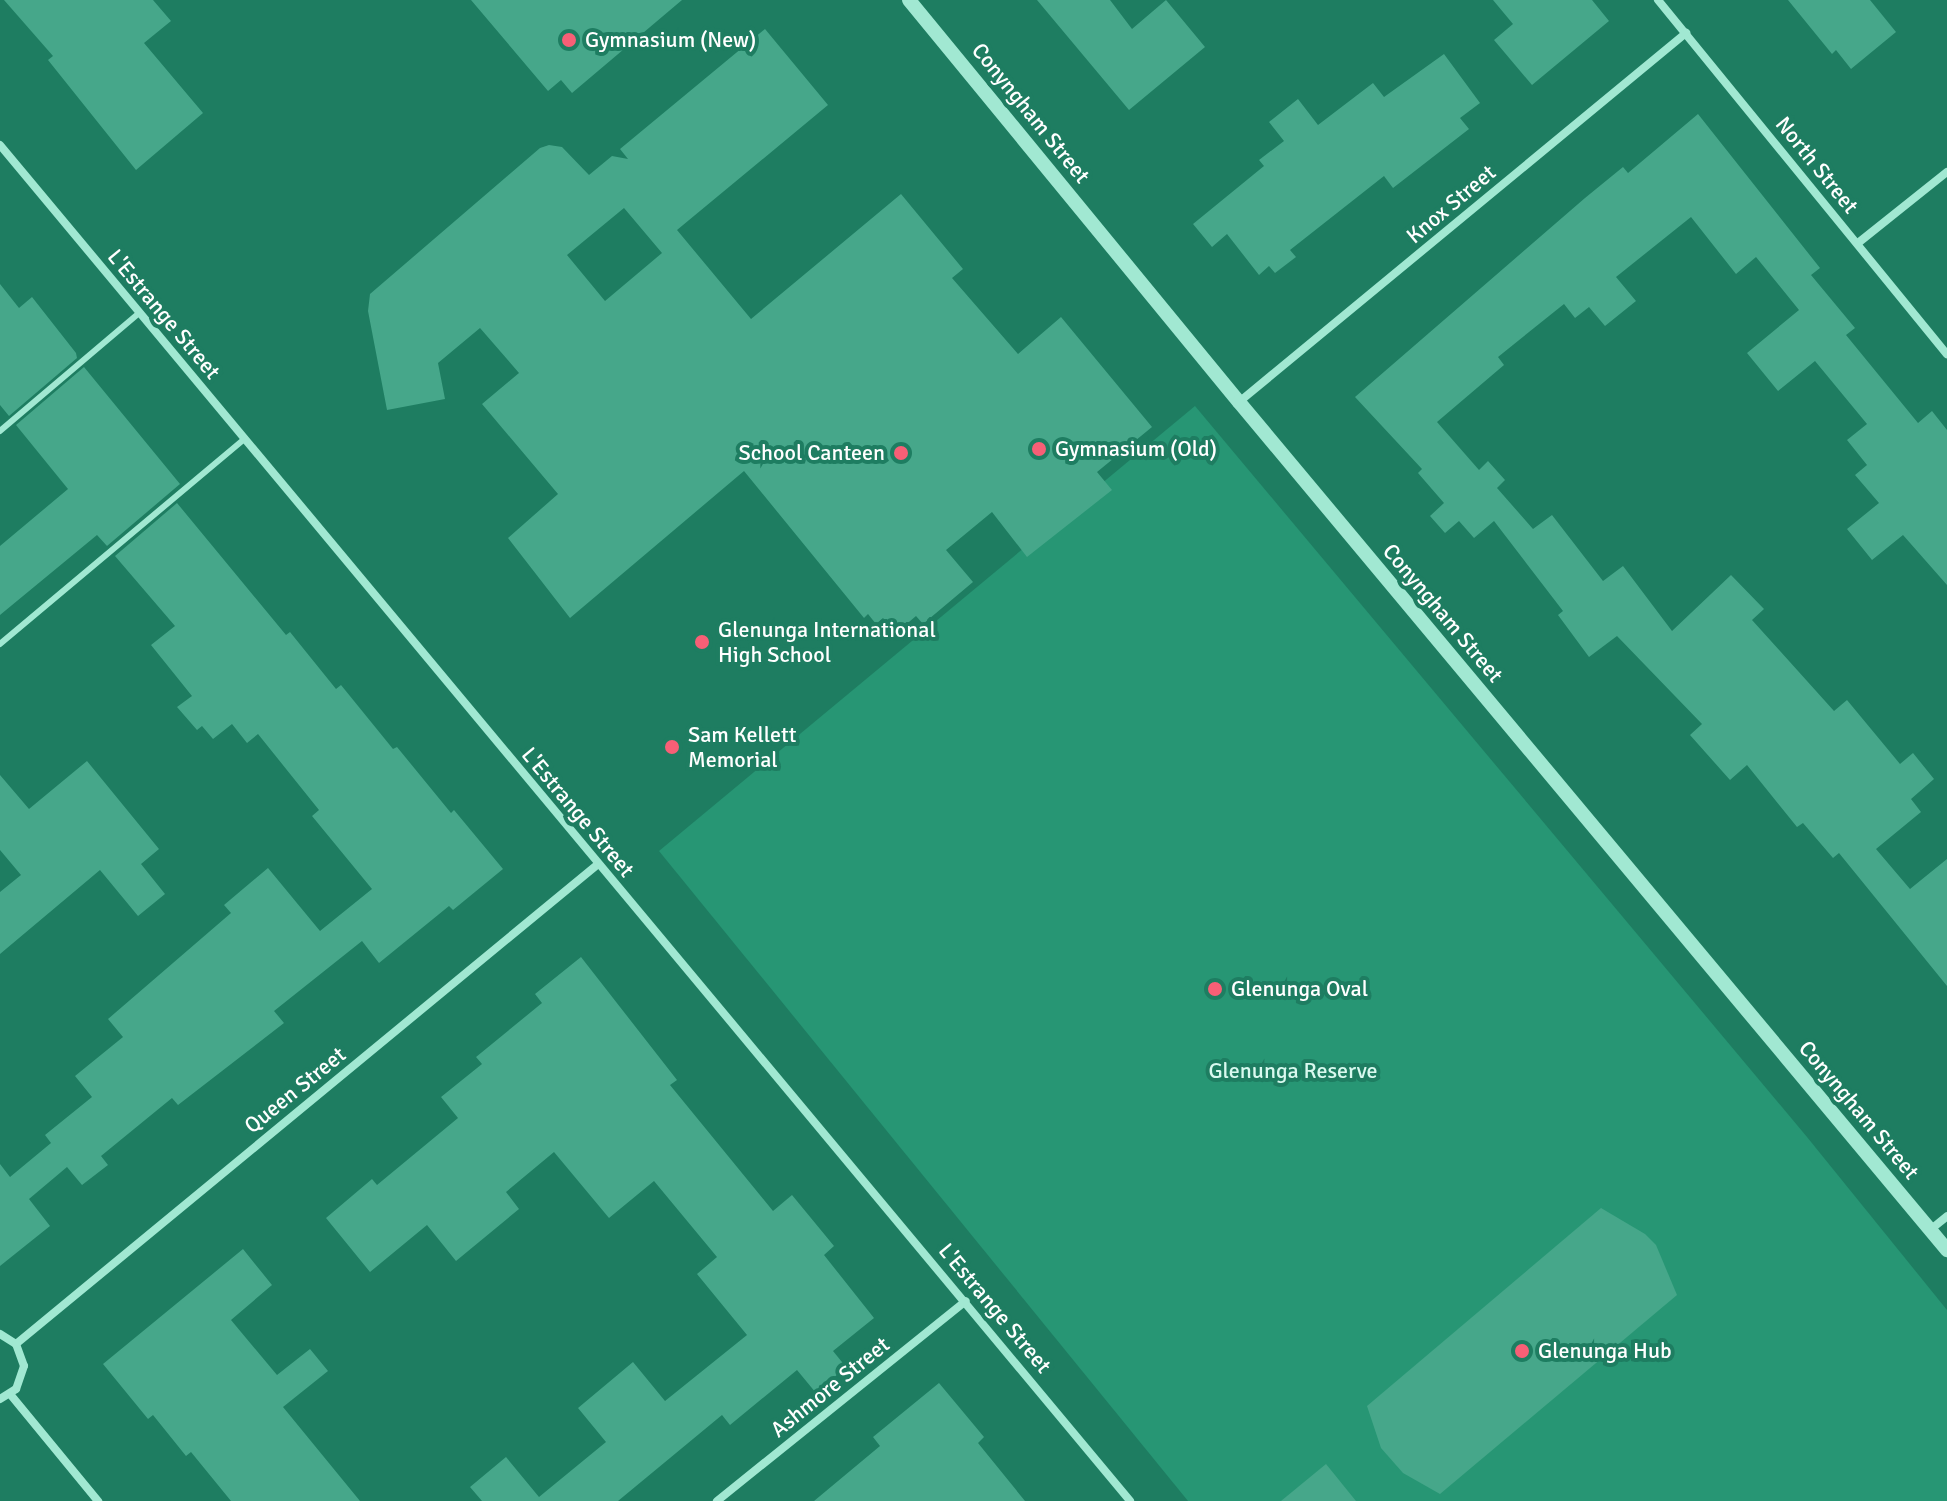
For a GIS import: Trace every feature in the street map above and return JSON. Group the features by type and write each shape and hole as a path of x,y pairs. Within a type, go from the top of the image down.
{"street":[{"name":"Conyngham Street","path":"909,0 1239,402 1947,1250"},
{"name":"North Street","path":"1658,0 1947,354"},
{"name":"Knox Street","path":"1239,402 1686,33"},
{"name":"L'Estrange Street","path":"0,145 1130,1501"},
{"path":"1858,243 1947,172"},
{"name":"Queen Street","path":"16,1344 598,864"},
{"path":"1930,1230 1947,1216"},
{"name":"Ashmore Street","path":"717,1501 966,1301"},
{"path":"0,1334 16,1344 24,1366 22,1379 10,1394 0,1399"},
{"path":"10,1394 98,1501"}],"lane":[{"path":"0,431 139,313"},
{"path":"0,644 244,439"}],"green space":[{"name":"Glenunga Reserve","path":"1195,406 1807,1137 1947,1310 1947,1501 1188,1501 659,851"}],"building":[{"path":"4,0 153,0 171,21 144,43 203,113 136,170 48,60 53,56"},
{"name":"Gymnasium (New)","path":"471,0 682,0 572,93 561,80 548,91"},
{"path":"1037,0 1110,0 1132,29 1166,0 1205,47 1129,110"},
{"path":"1493,0 1592,0 1609,21 1532,85 1494,40 1513,24"},
{"path":"1788,0 1870,0 1896,32 1851,69 1836,50 1832,54"},
{"path":"765,29 828,105 677,230 751,319 901,194 963,269 952,278 1018,354 1061,317 1152,427 1097,472 1112,490 1027,557 992,512 946,550 973,582 923,624 916,616 896,633 883,618 876,624 868,614 864,618 744,471 570,618 508,538 558,494 482,404 519,373 480,328 438,363 445,399 387,410 368,311 370,294 540,148 549,145 562,147 589,175 612,156 628,159 620,149","holes":["624,208 662,253 605,301 567,255"]},
{"path":"1444,54 1480,103 1460,118 1469,129 1393,188 1384,176 1290,250 1296,257 1275,273 1269,266 1259,275 1227,234 1212,247 1193,224 1264,166 1259,160 1284,141 1269,122 1298,99 1318,125 1373,83 1384,97"},
{"path":"1698,114 1820,268 1811,275 1855,328 1846,335 1918,423 1932,411 1947,430 1947,585 1903,535 1872,560 1847,529 1879,503 1855,475 1867,465 1847,440 1867,424 1815,361 1778,391 1747,353 1799,310 1756,257 1736,274 1691,217 1616,277 1636,301 1605,326 1589,307 1575,318 1564,304 1498,357 1504,365 1437,422 1479,470 1488,461 1505,480 1497,488 1533,529 1552,515 1603,581 1623,566 1672,631 1731,575 1764,609 1752,620 1834,711 1847,700 1900,764 1913,753 1934,779 1911,799 1921,812 1876,849 1910,889 1947,859 1947,986 1839,853 1833,858 1803,823 1797,827 1747,765 1730,780 1690,735 1702,724 1617,636 1589,657 1558,615 1563,611 1494,521 1474,538 1459,521 1445,533 1430,516 1444,503 1418,473 1422,469 1355,397 1585,198 1623,167 1628,173"},
{"path":"0,284 19,308 32,297 77,358 9,416 0,405"},
{"path":"84,367 180,484 107,546 97,535 0,615 0,546 68,489 16,425"},
{"path":"177,503 286,635 290,632 336,689 341,685 393,749 397,747 451,813 454,810 503,869 453,910 449,906 379,963 362,941 274,1011 284,1023 178,1105 172,1098 101,1156 108,1165 82,1185 67,1167 29,1199 50,1226 0,1266 0,1164 10,1177 51,1143 45,1135 92,1097 75,1076 123,1037 108,1019 231,913 224,905 268,868 320,931 372,889 312,816 319,810 258,734 247,743 232,724 213,739 202,726 197,730 177,707 192,696 151,645 175,626 115,556"},
{"path":"87,761 159,849 141,864 165,894 138,916 100,870 0,954 0,892 21,875 0,850 0,775 29,809"},
{"path":"581,957 677,1080 670,1085 773,1211 792,1195 834,1246 824,1255 874,1318 833,1351 846,1367 816,1393 797,1370 730,1425 722,1415 618,1501 482,1501 470,1487 506,1457 539,1497 606,1442 578,1408 633,1362 665,1401 747,1335 697,1274 717,1257 654,1181 609,1218 554,1152 506,1192 519,1209 456,1261 427,1225 370,1272 326,1218 372,1179 377,1185 458,1118 441,1097 482,1064 476,1057 542,1003 535,994"},
{"name":"Glenunga Hub","path":"1601,1208 1645,1234 1656,1245 1677,1295 1440,1494 1403,1473 1381,1448 1367,1406"},
{"path":"243,1249 272,1285 231,1320 277,1375 310,1349 328,1371 283,1407 360,1501 231,1501 191,1452 186,1456 153,1415 148,1419 103,1364"},
{"path":"939,1383 984,1437 978,1443 1025,1501 814,1501 880,1446 873,1437"},
{"path":"1326,1464 1356,1501 1281,1501"}],"place":[{"name":"Gymnasium (New)","path":"569,40"},
{"name":"Gymnasium (Old)","path":"1039,449"},
{"name":"School Canteen","path":"901,453"},
{"name":"Glenunga International High School","path":"702,642"},
{"name":"Sam Kellett Memorial","path":"672,747"},
{"name":"Glenunga Oval","path":"1215,989"},
{"name":"Glenunga Hub","path":"1522,1351"}]}
